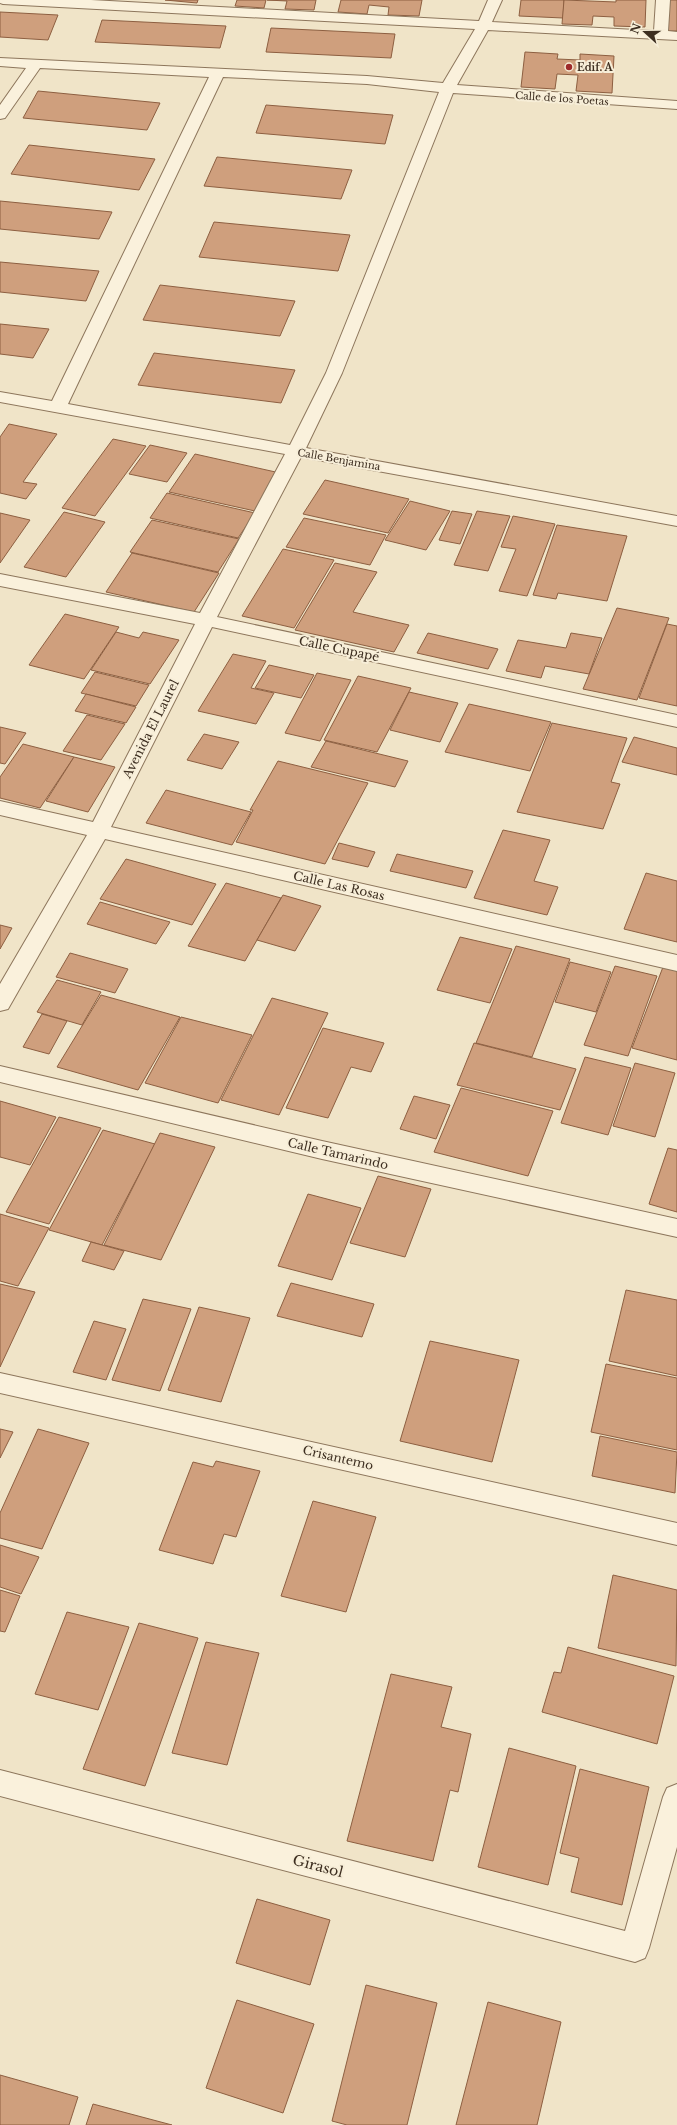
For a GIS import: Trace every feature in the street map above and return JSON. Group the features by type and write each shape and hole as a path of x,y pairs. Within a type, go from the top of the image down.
{"street":[{"path":"3,0 208,5 323,11 483,27 677,36"},
{"name":"Avenida El Laurel","path":"0,1003 99,831 206,620 296,451 334,373 448,88 483,27 495,0"},
{"path":"661,36 663,0"},
{"name":"Calle de los Poetas","path":"0,62 366,80 494,93 677,105"},
{"path":"0,115 36,64"},
{"path":"58,407 218,73"},
{"name":"Calle Benjamina","path":"0,397 677,521"},
{"name":"Calle Cupapé","path":"0,580 206,620 677,721"},
{"name":"Calle Las Rosas","path":"0,808 677,963"},
{"name":"Calle Tamarindo","path":"0,1074 322,1150 677,1228"},
{"name":"Crisantemo","path":"0,1383 677,1534"},
{"name":"Girasol","path":"0,1783 635,1948 677,1797"}],"building":[{"path":"165,0 198,0 197,3"},
{"path":"237,0 266,0 264,8 235,6"},
{"path":"267,0 316,0 314,10 285,9 287,1"},
{"path":"341,0 422,0 419,16 388,15 389,7 369,5 367,14 338,12"},
{"path":"521,0 564,0 563,18 519,16"},
{"path":"564,0 616,2 616,0 646,0 645,27 614,26 614,17 593,16 592,25 562,24"},
{"path":"668,0 677,0 677,31 667,31"},
{"path":"0,12 58,15 48,40 0,37"},
{"path":"102,20 226,26 220,48 95,42"},
{"path":"271,28 395,34 391,58 266,52"},
{"name":"Edif. A","path":"525,52 558,54 557,59 580,60 580,54 614,56 612,93 576,91 578,75 557,74 555,89 521,87"},
{"path":"38,91 160,103 147,130 23,118"},
{"path":"266,105 393,115 385,144 256,133"},
{"path":"29,145 155,159 139,190 11,174"},
{"path":"217,157 352,170 341,199 204,186"},
{"path":"0,201 112,212 99,239 0,229"},
{"path":"214,222 350,235 338,271 199,257"},
{"path":"0,262 99,271 86,301 0,292"},
{"path":"160,285 295,301 280,336 143,320"},
{"path":"0,324 49,329 33,358 0,354"},
{"path":"154,353 295,370 281,403 138,385"},
{"path":"9,424 57,434 23,482 37,484 26,499 0,493 0,437"},
{"path":"113,439 146,446 95,516 62,508"},
{"path":"150,445 187,453 167,482 129,474"},
{"path":"195,454 280,473 255,511 169,492"},
{"path":"325,480 409,499 388,533 303,514"},
{"path":"167,493 255,513 238,538 150,518"},
{"path":"410,501 450,511 426,550 385,540"},
{"path":"452,511 472,514 460,544 439,540"},
{"path":"477,511 510,516 488,571 454,565"},
{"path":"64,512 105,522 66,577 24,567"},
{"path":"0,513 30,520 0,563"},
{"path":"513,516 555,524 527,596 499,591 516,549 501,547"},
{"path":"304,518 386,535 370,565 286,547"},
{"path":"152,520 239,539 218,572 130,552"},
{"path":"557,525 627,536 607,601 558,593 556,599 533,595"},
{"path":"283,549 334,560 294,628 242,616"},
{"path":"132,553 219,573 194,612 106,592"},
{"path":"335,563 377,572 353,612 409,625 394,652 295,630"},
{"path":"617,608 669,618 637,700 583,689"},
{"path":"65,614 119,627 84,679 29,665"},
{"path":"667,624 677,626 677,706 639,698"},
{"path":"116,632 139,638 143,632 179,640 150,684 91,670"},
{"path":"428,633 498,649 488,669 417,653"},
{"path":"571,633 602,638 589,674 545,666 541,678 506,671 518,640 566,648"},
{"path":"233,654 266,661 251,688 274,693 256,724 198,711"},
{"path":"269,665 314,675 301,698 255,688"},
{"path":"95,672 149,685 136,706 81,693"},
{"path":"317,673 351,680 320,741 285,733"},
{"path":"358,676 411,688 377,752 324,740"},
{"path":"409,692 458,703 440,742 390,730"},
{"path":"86,694 136,707 126,723 75,711"},
{"path":"469,704 551,722 530,771 445,752"},
{"path":"87,715 125,724 101,760 63,751"},
{"path":"552,723 627,738 611,782 620,784 603,829 517,812"},
{"path":"0,727 26,733 5,764 0,763"},
{"path":"204,734 239,742 222,769 187,760"},
{"path":"634,737 677,748 677,775 622,762"},
{"path":"326,741 408,761 395,787 311,767"},
{"path":"23,744 74,757 40,808 0,798 0,777"},
{"path":"74,757 115,767 88,812 46,801"},
{"path":"278,761 368,783 325,864 236,842 253,810 250,810"},
{"path":"166,790 251,812 232,845 146,823"},
{"path":"503,830 550,840 534,881 558,887 547,915 474,898"},
{"path":"339,843 375,852 368,867 332,859"},
{"path":"397,854 473,871 466,888 390,871"},
{"path":"126,859 216,884 192,925 100,899"},
{"path":"646,873 677,881 677,942 624,929"},
{"path":"226,883 281,898 245,961 188,946"},
{"path":"283,895 321,906 295,951 257,940"},
{"path":"100,902 170,922 156,944 87,924"},
{"path":"0,925 12,928 0,949"},
{"path":"460,937 512,949 490,1003 437,990"},
{"path":"516,946 570,959 532,1057 476,1043"},
{"path":"70,953 128,969 115,993 56,977"},
{"path":"570,962 611,972 596,1012 555,1002"},
{"path":"615,966 657,976 628,1056 584,1045"},
{"path":"663,967 677,971 677,1060 632,1048"},
{"path":"57,980 101,992 82,1025 37,1012"},
{"path":"101,995 180,1017 138,1090 57,1067"},
{"path":"272,998 328,1013 279,1115 221,1100"},
{"path":"42,1014 67,1021 49,1054 23,1047"},
{"path":"181,1017 252,1035 218,1103 145,1083"},
{"path":"323,1028 384,1043 371,1072 351,1067 328,1118 286,1108"},
{"path":"474,1043 576,1069 560,1110 457,1085"},
{"path":"585,1057 631,1068 608,1135 561,1123"},
{"path":"635,1063 675,1073 655,1137 613,1126"},
{"path":"461,1088 553,1111 528,1176 434,1152"},
{"path":"414,1096 450,1105 436,1139 400,1129"},
{"path":"0,1101 56,1117 30,1165 0,1157"},
{"path":"59,1117 101,1128 49,1224 6,1212"},
{"path":"103,1130 155,1144 102,1245 49,1230"},
{"path":"160,1133 215,1147 161,1260 104,1245"},
{"path":"668,1148 677,1150 677,1212 649,1204"},
{"path":"378,1176 431,1189 405,1257 350,1243"},
{"path":"308,1194 361,1208 332,1280 278,1266"},
{"path":"0,1214 49,1228 18,1286 0,1281"},
{"path":"91,1242 124,1251 114,1270 82,1261"},
{"path":"291,1283 374,1304 362,1337 277,1316"},
{"path":"0,1284 35,1292 0,1367"},
{"path":"626,1290 677,1300 677,1376 609,1361"},
{"path":"143,1299 191,1309 160,1391 112,1380"},
{"path":"199,1307 250,1318 221,1402 168,1390"},
{"path":"94,1321 126,1329 106,1380 73,1372"},
{"path":"430,1341 519,1360 492,1462 400,1441"},
{"path":"606,1364 677,1378 677,1450 591,1432"},
{"path":"0,1429 13,1432 0,1458"},
{"path":"38,1429 89,1443 42,1549 0,1538 0,1513"},
{"path":"600,1436 677,1452 675,1493 592,1476"},
{"path":"216,1461 260,1471 236,1537 224,1534 213,1564 159,1550 193,1462 213,1467"},
{"path":"313,1501 376,1517 346,1612 281,1596"},
{"path":"0,1545 39,1557 21,1594 0,1587"},
{"path":"613,1575 677,1590 676,1666 598,1648"},
{"path":"0,1590 20,1596 5,1632 0,1631"},
{"path":"67,1612 129,1627 98,1710 35,1694"},
{"path":"139,1623 198,1638 145,1786 83,1769"},
{"path":"206,1642 259,1653 227,1765 172,1753"},
{"path":"568,1647 674,1676 657,1744 542,1712 554,1672 561,1673"},
{"path":"391,1674 452,1687 441,1727 471,1734 458,1792 450,1790 433,1861 347,1841"},
{"path":"509,1748 576,1766 548,1885 478,1867"},
{"path":"580,1769 649,1787 622,1905 571,1892 579,1858 560,1853"},
{"path":"257,1899 330,1920 310,1985 236,1963"},
{"path":"366,1985 437,2003 407,2125 347,2125 332,2121"},
{"path":"237,2000 314,2024 283,2113 206,2088"},
{"path":"488,2002 561,2022 537,2125 456,2125"},
{"path":"0,2075 78,2097 69,2125 0,2125"},
{"path":"93,2104 172,2125 86,2125"}],"place":[{"name":"Edif. A","path":"569,67"}]}
